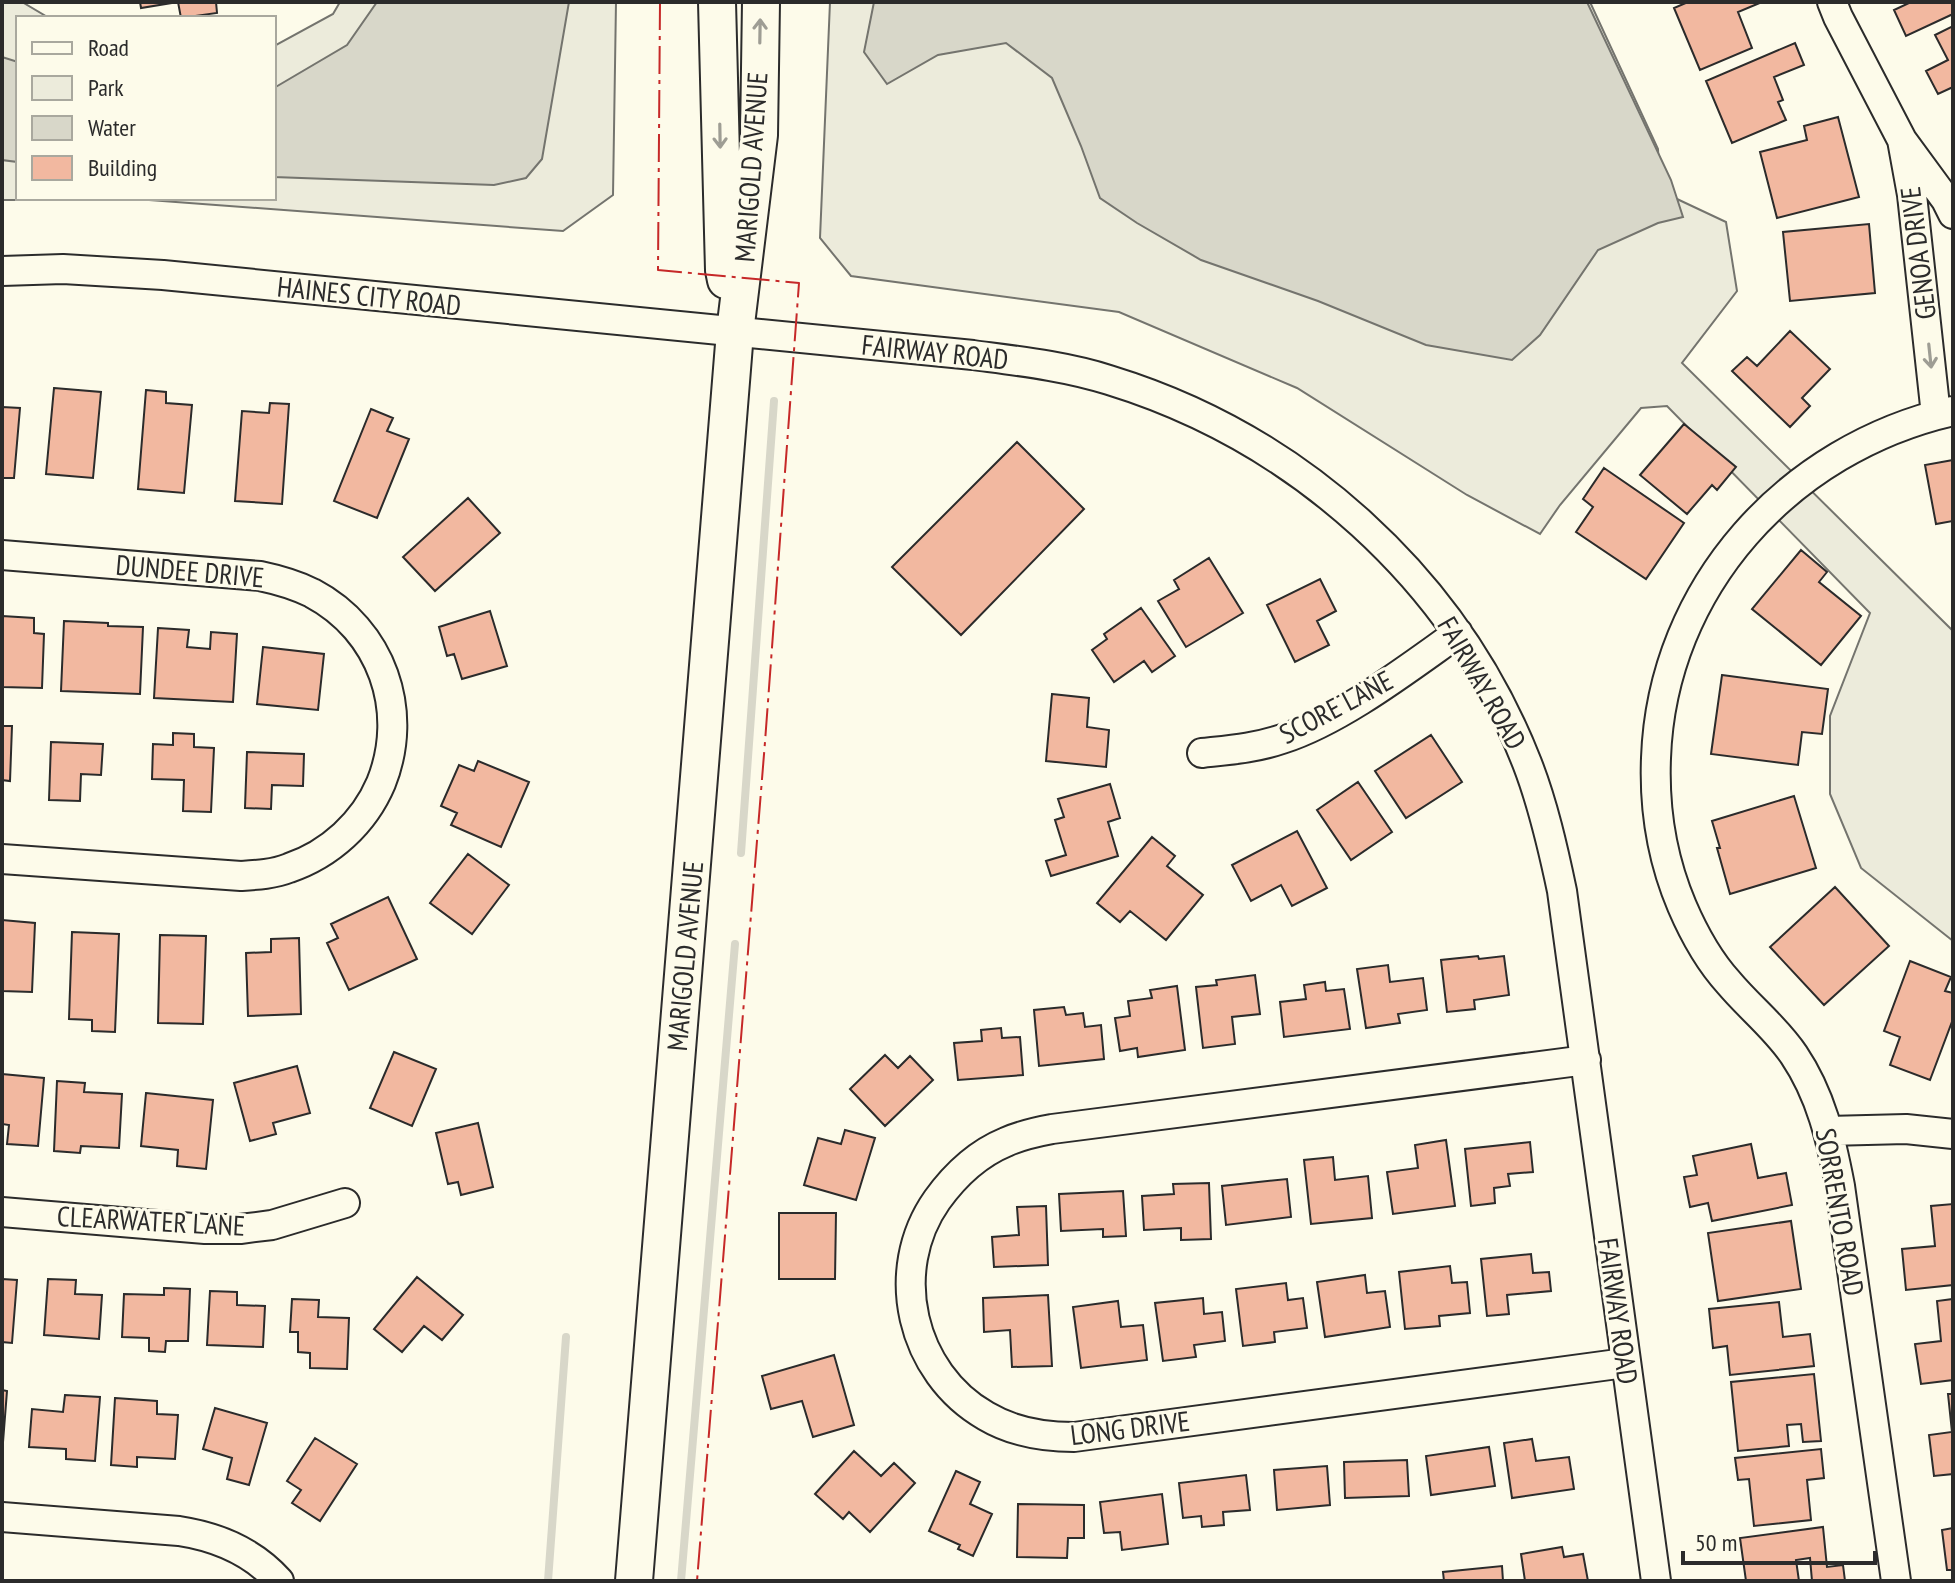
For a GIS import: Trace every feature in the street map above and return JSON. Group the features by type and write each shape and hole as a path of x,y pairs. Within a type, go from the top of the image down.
{"main road":[{"name":"MARIGOLD AVENUE","path":"717,2 724,270 735,332"},
{"name":"MARIGOLD AVENUE","path":"634,1581 735,332 759,135 761,2"}],"street":[{"name":"GENOA DRIVE","path":"1832,2 1902,140 1953,214"},
{"name":"GENOA DRIVE","path":"1902,140 1945,413"},
{"name":"HAINES CITY ROAD","path":"2,271 63,269 163,275 735,332"},
{"name":"FAIRWAY ROAD","path":"735,332 1021,361 1106,379 1171,401 1241,435 1319,487 1390,549 1458,633 1496,695 1513,730 1536,789 1555,857 1586,1060 1656,1581"},
{"name":"SORRENTO ROAD","path":"1896,1581 1840,1186 1820,1103 1792,1053 1729,983 1697,937 1670,876 1655,782 1661,707 1670,667 1689,618 1730,551 1771,508 1831,460 1890,430 1945,413"},
{"name":"DUNDEE DRIVE","path":"2,555 260,576 298,586 331,605 359,632 387,683 394,725 385,772 364,814 330,847 288,869 241,876 2,859"},
{"name":"SCORE LANE","path":"1202,753 1243,749 1283,739 1308,728 1354,704 1458,633"},
{"name":"LONG DRIVE","path":"1586,1060 1052,1129 1016,1138 983,1154 963,1169 931,1208 913,1255 910,1305 924,1349 949,1387 966,1403 996,1421 1028,1433 1050,1437 1074,1437 1625,1363"},
{"path":"1828,1131 1906,1129 1953,1134"},
{"name":"CLEARWATER LANE","path":"2,1212 205,1229 240,1229 272,1225 345,1203"},
{"path":"2,1517 199,1534 253,1558 279,1581"}],"green space":[{"path":"2,2 22,2 46,16 16,16 16,200 2,200"},
{"path":"340,2 616,2 613,195 563,231 149,200 276,200 276,45 333,14"},
{"path":"830,2 1590,2 1658,149 1660,191 1726,222 1737,291 1682,363 1953,631 1953,941 1861,868 1830,794 1830,716 1870,613 1667,406 1641,408 1560,505 1540,534 1467,495 1297,388 1119,312 851,276 820,238"}],"water":[{"path":"377,2 569,2 542,159 526,178 494,185 276,177 276,87 347,45"},
{"path":"874,2 1587,2 1671,180 1683,217 1658,223 1598,250 1540,335 1512,360 1426,345 1318,301 1201,260 1100,198 1052,78 1006,43 938,55 887,84 864,52"},
{"path":"2,57 16,61 16,162 2,160"}],"building":[{"path":"140,2 178,2 141,8"},
{"path":"178,2 216,2 217,13 181,16"},
{"path":"1688,2 1762,2 1738,12 1752,48 1700,70 1674,8"},
{"path":"1911,2 1953,2 1953,14 1906,36 1894,10"},
{"path":"1953,26 1953,87 1938,94 1926,71 1948,60 1935,35"},
{"path":"1795,43 1804,65 1774,77 1783,100 1778,102 1786,120 1732,143 1706,81"},
{"path":"1838,117 1859,197 1777,218 1760,152 1807,140 1804,126"},
{"path":"1869,224 1875,293 1790,301 1783,232"},
{"path":"1790,331 1830,369 1802,398 1810,406 1790,427 1732,371 1747,357 1757,366"},
{"path":"54,388 101,392 93,478 46,474"},
{"path":"146,390 166,392 166,403 192,405 184,493 138,489"},
{"path":"270,403 289,404 282,504 235,501 242,411 269,413"},
{"path":"2,407 20,408 14,478 2,478"},
{"path":"371,409 393,418 387,431 409,439 377,518 334,501"},
{"path":"1684,424 1736,467 1717,490 1712,485 1687,514 1640,475"},
{"path":"1017,442 1084,509 961,635 892,567"},
{"path":"1953,460 1953,521 1936,524 1925,465"},
{"path":"1604,468 1684,523 1646,579 1576,532 1593,507 1583,499"},
{"path":"468,498 500,533 435,591 403,557"},
{"path":"1801,550 1827,572 1819,582 1861,616 1821,665 1752,609"},
{"path":"1209,558 1243,613 1186,647 1158,601 1179,589 1174,580"},
{"path":"1320,579 1336,611 1317,621 1329,645 1295,662 1267,605"},
{"path":"1141,608 1175,656 1152,672 1144,661 1114,682 1092,650 1107,639 1104,634"},
{"path":"490,611 507,666 462,679 454,654 447,656 439,627"},
{"path":"2,616 34,618 34,633 44,634 42,688 2,687"},
{"path":"64,621 143,627 140,694 61,691"},
{"path":"158,628 189,630 187,647 210,649 211,632 237,634 233,702 154,698"},
{"path":"263,647 324,654 318,710 257,704"},
{"path":"1722,675 1828,689 1822,734 1802,732 1798,765 1711,754"},
{"path":"1052,694 1089,698 1087,727 1109,730 1106,767 1046,761"},
{"path":"2,726 12,726 10,781 2,780"},
{"path":"173,733 194,734 194,747 214,748 211,812 183,811 184,780 152,779 153,744 173,745"},
{"path":"1431,735 1462,782 1406,818 1375,771"},
{"path":"51,742 103,744 101,775 81,774 80,801 49,800"},
{"path":"247,752 304,754 303,786 272,785 271,809 245,808"},
{"path":"478,761 529,782 501,847 451,825 457,813 441,806 459,765 474,771"},
{"path":"1358,782 1392,832 1351,860 1317,810"},
{"path":"1110,784 1120,818 1108,822 1118,856 1051,876 1046,861 1066,855 1055,820 1064,817 1058,799"},
{"path":"1794,796 1816,868 1730,894 1712,821"},
{"path":"1297,831 1327,888 1292,906 1281,885 1251,901 1232,865"},
{"path":"1152,837 1175,856 1167,866 1203,895 1166,940 1130,911 1120,922 1097,903"},
{"path":"468,854 509,885 472,934 430,903"},
{"path":"1835,887 1889,946 1824,1005 1770,947"},
{"path":"388,897 417,959 349,990 327,943 338,938 331,924"},
{"path":"2,920 35,923 32,992 2,991"},
{"path":"72,932 119,934 115,1032 92,1031 92,1020 69,1019"},
{"path":"160,935 206,936 203,1024 158,1023"},
{"path":"299,938 301,1014 248,1016 246,953 271,952 271,939"},
{"path":"1478,956 1479,959 1504,956 1509,995 1474,1000 1475,1009 1447,1012 1441,960"},
{"path":"1910,961 1951,977 1945,991 1953,993 1953,1019 1930,1080 1890,1065 1900,1037 1884,1031"},
{"path":"1388,965 1390,982 1423,978 1427,1010 1398,1014 1400,1023 1366,1028 1357,969"},
{"path":"1255,975 1260,1014 1232,1017 1235,1044 1203,1048 1196,987 1217,985 1216,980"},
{"path":"1325,982 1326,991 1344,989 1350,1029 1284,1037 1280,1002 1306,999 1304,985"},
{"path":"1177,986 1185,1050 1138,1057 1137,1048 1120,1051 1115,1018 1130,1016 1128,1001 1152,998 1150,990"},
{"path":"1064,1007 1066,1015 1083,1013 1085,1027 1101,1025 1104,1059 1039,1066 1034,1010"},
{"path":"1001,1028 1002,1038 1020,1037 1023,1075 958,1080 954,1043 982,1041 981,1030"},
{"path":"394,1052 436,1069 412,1126 370,1108"},
{"path":"885,1055 898,1068 910,1056 933,1080 885,1126 850,1089"},
{"path":"297,1066 310,1113 273,1123 276,1134 250,1141 234,1083"},
{"path":"2,1074 44,1078 38,1146 7,1144 9,1125 2,1124"},
{"path":"57,1081 85,1083 84,1092 122,1094 119,1148 81,1146 80,1153 54,1151"},
{"path":"146,1093 213,1100 206,1169 177,1166 178,1150 141,1146"},
{"path":"478,1123 493,1187 461,1195 458,1182 448,1184 436,1133"},
{"path":"845,1130 875,1138 856,1200 804,1185 818,1138 841,1144"},
{"path":"1446,1140 1455,1206 1393,1214 1387,1172 1418,1168 1415,1145"},
{"path":"1530,1142 1533,1172 1508,1174 1510,1186 1494,1188 1495,1203 1471,1206 1465,1149"},
{"path":"1751,1144 1758,1178 1786,1173 1792,1205 1712,1221 1708,1203 1690,1207 1684,1177 1697,1175 1693,1156"},
{"path":"1333,1157 1335,1180 1368,1176 1372,1218 1311,1224 1304,1160"},
{"path":"1287,1179 1291,1217 1226,1225 1222,1186"},
{"path":"1209,1183 1211,1239 1181,1240 1181,1228 1144,1230 1142,1196 1174,1194 1173,1184"},
{"path":"1123,1191 1126,1236 1103,1237 1103,1229 1061,1231 1059,1194"},
{"path":"1953,1204 1953,1285 1906,1290 1902,1249 1935,1246 1931,1206"},
{"path":"1046,1206 1048,1265 994,1267 992,1237 1019,1235 1017,1207"},
{"path":"779,1213 836,1213 835,1279 779,1279"},
{"path":"1791,1221 1801,1289 1718,1301 1708,1233"},
{"path":"1531,1254 1533,1273 1549,1272 1551,1291 1507,1295 1509,1314 1487,1316 1481,1259"},
{"path":"1450,1266 1452,1283 1467,1282 1470,1313 1439,1316 1440,1326 1405,1329 1399,1272"},
{"path":"1365,1275 1367,1293 1385,1291 1390,1327 1325,1337 1317,1282"},
{"path":"417,1277 463,1315 442,1340 424,1326 402,1352 374,1329"},
{"path":"2,1279 17,1280 12,1343 2,1342"},
{"path":"48,1279 76,1280 75,1294 102,1295 99,1339 44,1335"},
{"path":"1286,1283 1288,1300 1303,1298 1307,1328 1274,1332 1275,1342 1243,1346 1236,1289"},
{"path":"164,1288 190,1289 188,1341 166,1341 165,1352 149,1351 149,1338 122,1337 124,1294 164,1295"},
{"path":"210,1291 237,1292 237,1305 265,1306 263,1347 207,1345"},
{"path":"1048,1295 1052,1366 1012,1367 1010,1330 984,1332 983,1298"},
{"path":"1203,1298 1204,1314 1222,1312 1225,1341 1194,1345 1196,1357 1163,1361 1155,1303"},
{"path":"292,1299 319,1300 318,1317 349,1318 347,1369 310,1368 310,1353 298,1352 298,1332 290,1332"},
{"path":"1953,1299 1953,1380 1921,1384 1915,1344 1941,1341 1937,1301"},
{"path":"1118,1301 1121,1327 1143,1325 1147,1360 1081,1368 1073,1307"},
{"path":"1779,1302 1783,1337 1810,1334 1814,1366 1730,1375 1727,1346 1713,1348 1709,1309"},
{"path":"834,1355 854,1425 813,1437 802,1401 771,1409 762,1376"},
{"path":"1814,1374 1821,1441 1803,1442 1801,1424 1787,1425 1789,1446 1738,1451 1731,1382"},
{"path":"2,1390 7,1391 2,1455"},
{"path":"1948,1394 1953,1394 1953,1474 1934,1476 1929,1435 1952,1432"},
{"path":"65,1395 100,1397 95,1461 66,1459 66,1449 29,1447 32,1409 63,1412"},
{"path":"115,1398 157,1401 157,1414 178,1415 175,1459 137,1457 137,1467 111,1465"},
{"path":"215,1408 267,1423 249,1485 227,1479 232,1458 203,1449"},
{"path":"315,1438 357,1464 320,1521 292,1503 301,1490 287,1481"},
{"path":"1532,1439 1536,1461 1569,1457 1574,1489 1512,1498 1504,1443"},
{"path":"1489,1447 1495,1486 1431,1495 1426,1456"},
{"path":"1821,1449 1824,1478 1807,1480 1811,1520 1754,1526 1749,1479 1738,1480 1735,1458"},
{"path":"854,1451 881,1476 894,1463 915,1483 870,1532 849,1512 843,1519 815,1494"},
{"path":"1407,1460 1409,1496 1345,1498 1344,1462"},
{"path":"1327,1466 1330,1505 1277,1510 1274,1470"},
{"path":"956,1471 980,1482 970,1504 992,1514 973,1556 958,1549 960,1545 929,1531"},
{"path":"1246,1475 1250,1510 1223,1512 1224,1525 1202,1527 1201,1516 1183,1518 1179,1483"},
{"path":"1162,1494 1168,1544 1122,1550 1120,1532 1104,1533 1100,1502"},
{"path":"1018,1504 1084,1505 1084,1538 1068,1538 1067,1558 1017,1557"},
{"path":"1823,1527 1827,1567 1843,1565 1845,1581 1812,1581 1810,1558 1796,1560 1799,1581 1746,1581 1740,1538"},
{"path":"1953,1528 1953,1570 1947,1570 1942,1530"},
{"path":"1562,1547 1564,1557 1583,1554 1588,1581 1525,1581 1521,1554"},
{"path":"1502,1566 1503,1581 1444,1581 1443,1572"}],"waterway":[{"path":"741,853 774,401"},
{"path":"681,1581 735,944"},
{"path":"548,1581 566,1337"}],"power":[{"path":"660,2 658,270 799,283 697,1581"}]}
